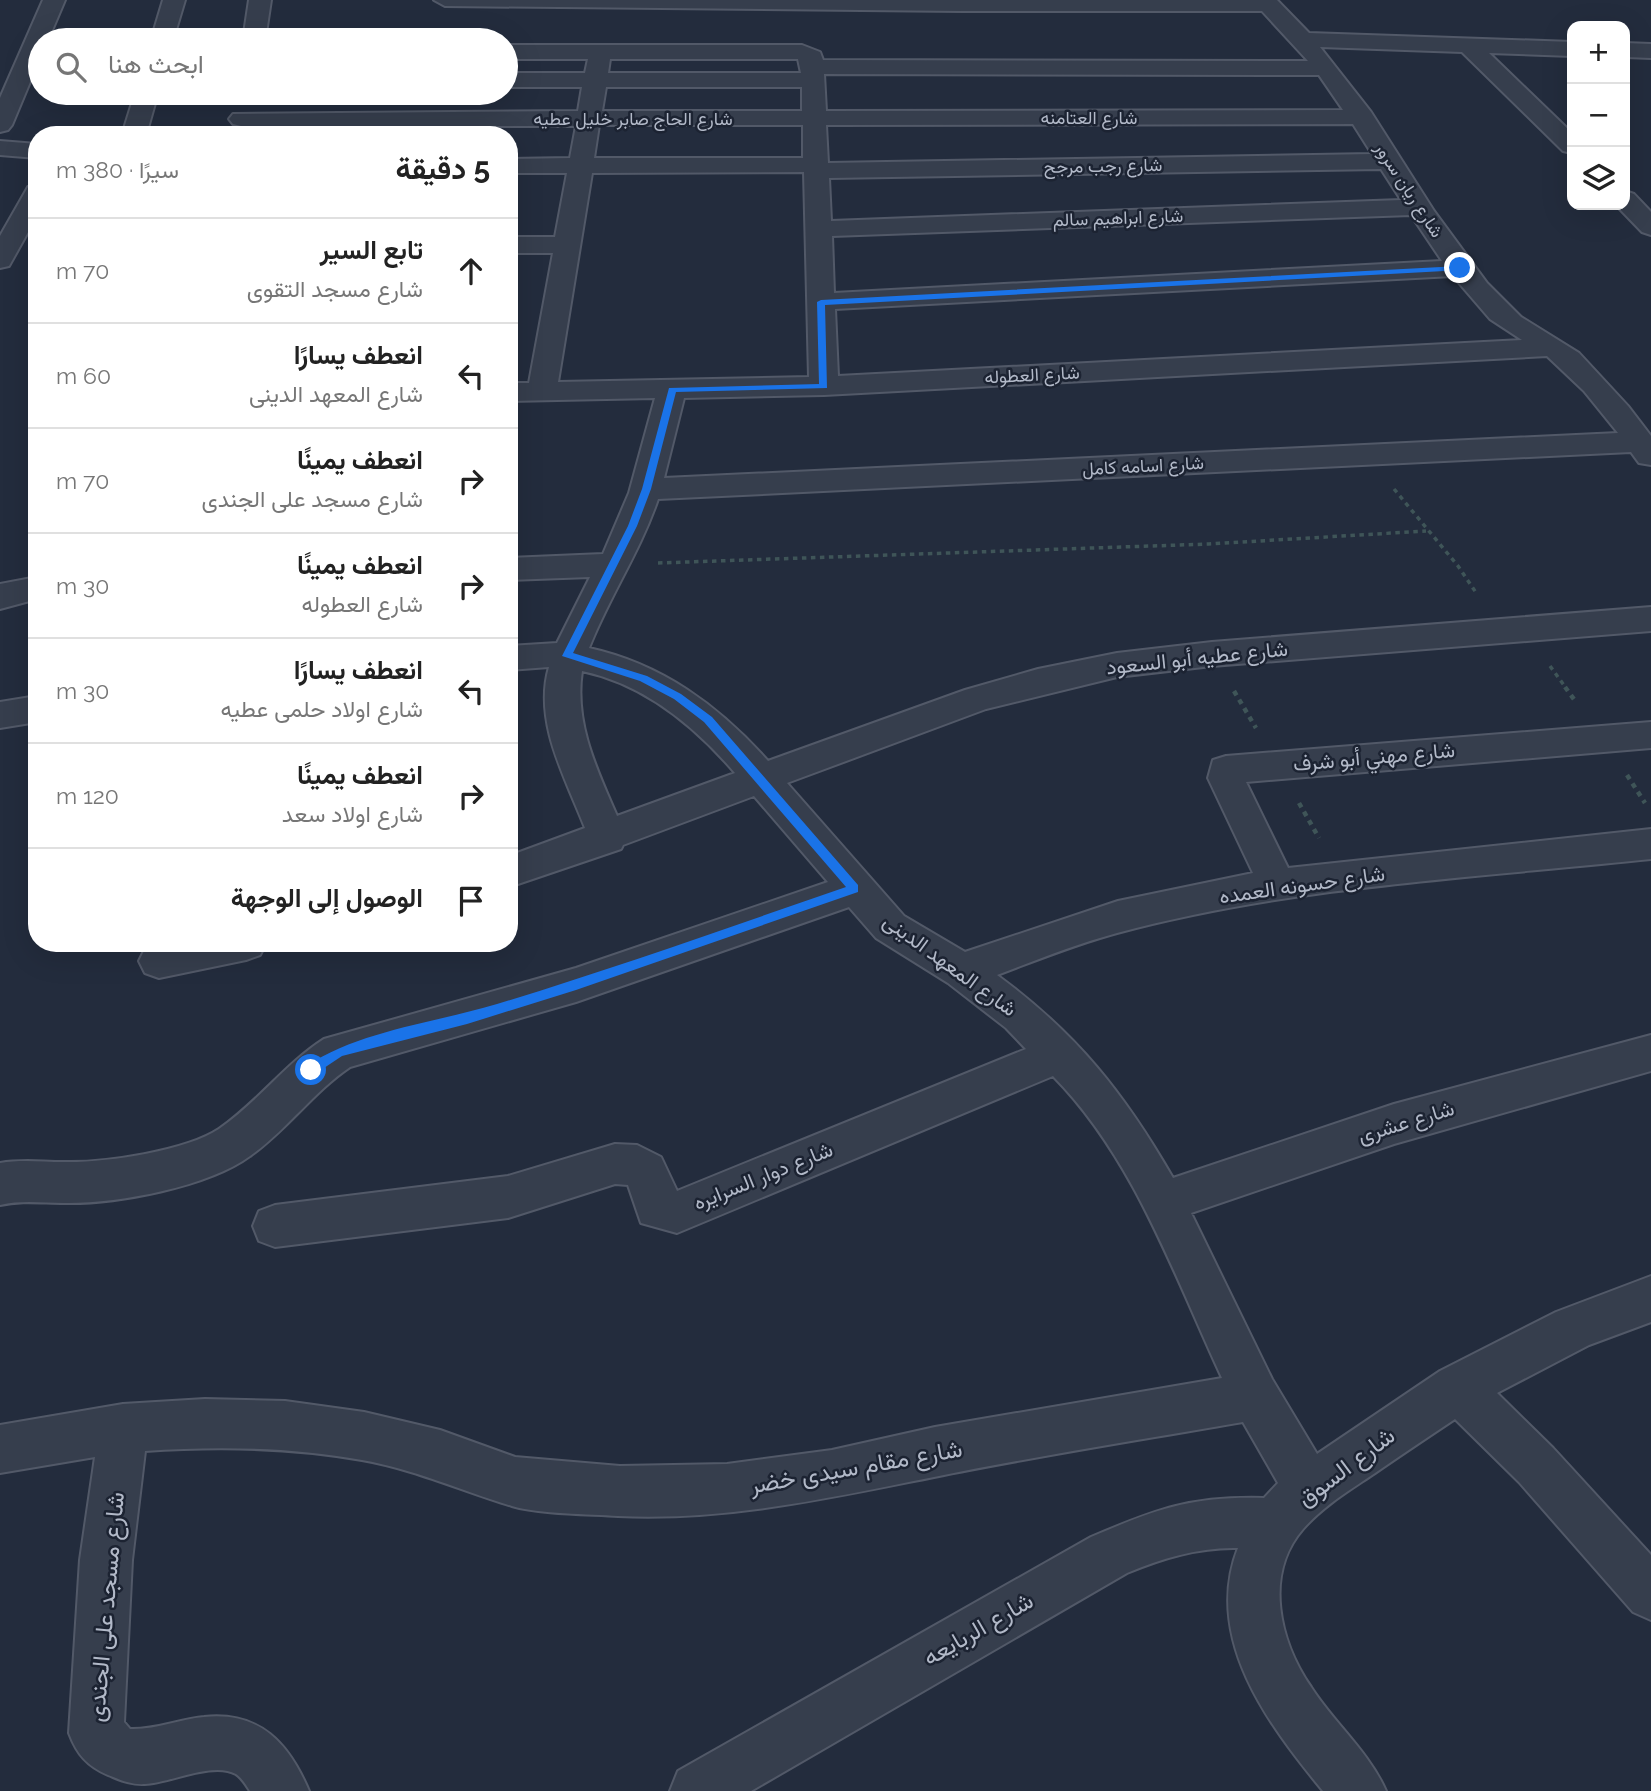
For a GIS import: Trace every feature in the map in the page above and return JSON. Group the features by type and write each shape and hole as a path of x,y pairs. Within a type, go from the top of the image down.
{"street":[{"path":"42,28 54,0"},
{"path":"166,28 174,0"},
{"path":"256,28 260,0"},
{"path":"445,0 1266,2"},
{"name":"شارع ريان سرور","path":"1266,2 1304,40 1363,117 1418,207 1460,268 1492,305 1515,325 1555,347 1578,368 1645,450"},
{"path":"1304,40 1567,49"},
{"path":"1469,46 1567,141"},
{"path":"1630,50 1651,51"},
{"path":"518,52 600,52 811,67"},
{"path":"542,392 600,52"},
{"path":"0,125 28,60"},
{"path":"518,80 595,80 811,67 1327,68"},
{"path":"811,67 824,386"},
{"path":"137,126 143,105"},
{"path":"240,126 244,105"},
{"name":"شارع العتامنه","path":"815,120 1363,117"},
{"name":"شارع الحاج صابر خليل عطيه","path":"290,126 589,120 815,120"},
{"path":"0,148 28,150"},
{"name":"شارع رجب مرجح","path":"518,166 816,168 1389,161"},
{"path":"1630,204 1651,227"},
{"name":"شارع ابراهيم سالم","path":"818,229 1418,207"},
{"path":"0,260 28,209"},
{"path":"518,245 567,245"},
{"path":"821,302 1460,268"},
{"name":"شارع العطوله","path":"518,392 824,386 1555,347"},
{"path":"608,838 568,731 562,692 567,656 615,565 646,489 672,389"},
{"name":"شارع اسامه كامل","path":"646,489 1368,455 1645,450"},
{"path":"518,569 615,565"},
{"path":"0,598 11,592 28,589"},
{"name":"شارع عطيه أبو السعود","path":"518,869 608,838 977,699 1117,665 1225,653 1651,619"},
{"name":"شارع المعهد الدينى","path":"518,657 567,656 607,665 644,678 678,697 708,720 890,927 962,971 1020,1015 1060,1054 1122,1130 1163,1202 1255,1396 1293,1506"},
{"path":"0,715 28,710"},
{"name":"شارع مهني أبو شرف","path":"1278,886 1226,778 1226,770 1651,735"},
{"name":"شارع حسونه العمده","path":"962,971 1040,941 1118,918 1198,900 1278,886 1651,844"},
{"path":"0,1184 20,1180 65,1183 107,1180 198,1162 234,1143 292,1093 311,1070 339,1052 564,989 854,889"},
{"path":"159,961 202,952"},
{"name":"شارع عشرى","path":"1163,1202 1394,1124 1651,1053"},
{"name":"شارع دوار السرايره","path":"275,1226 498,1198 626,1163 646,1171 657,1208 677,1212 1060,1054"},
{"name":"شارع السوق","path":"1293,1506 1457,1388 1538,1344 1651,1299"},
{"path":"1457,1388 1536,1465 1651,1594"},
{"name":"شارع مقام سيدى خضر","path":"0,1449 123,1428 205,1423 285,1425 364,1436 440,1455 515,1482 620,1491 727,1489 832,1475 935,1452 1255,1396"},
{"name":"شارع مسجد على الجندى","path":"123,1428 106,1560 96,1734 107,1757 124,1770 146,1773 215,1746 265,1771"},
{"path":"1293,1506 1258,1562 1254,1610 1267,1661 1293,1709 1358,1791"},
{"name":"شارع الربايعه","path":"698,1791 1109,1555 1161,1533 1293,1506"}],"path":[{"path":"1368,455 1426,531 1457,561 1498,631"},
{"path":"615,565 1209,544 1426,531"}],"route":[{"path":"311,1070 339,1052 467,1018 576,985 854,889 708,720 678,697 644,678 607,665 567,656 615,565 632,526 646,489 672,389 824,386 821,302 1460,268"}]}
